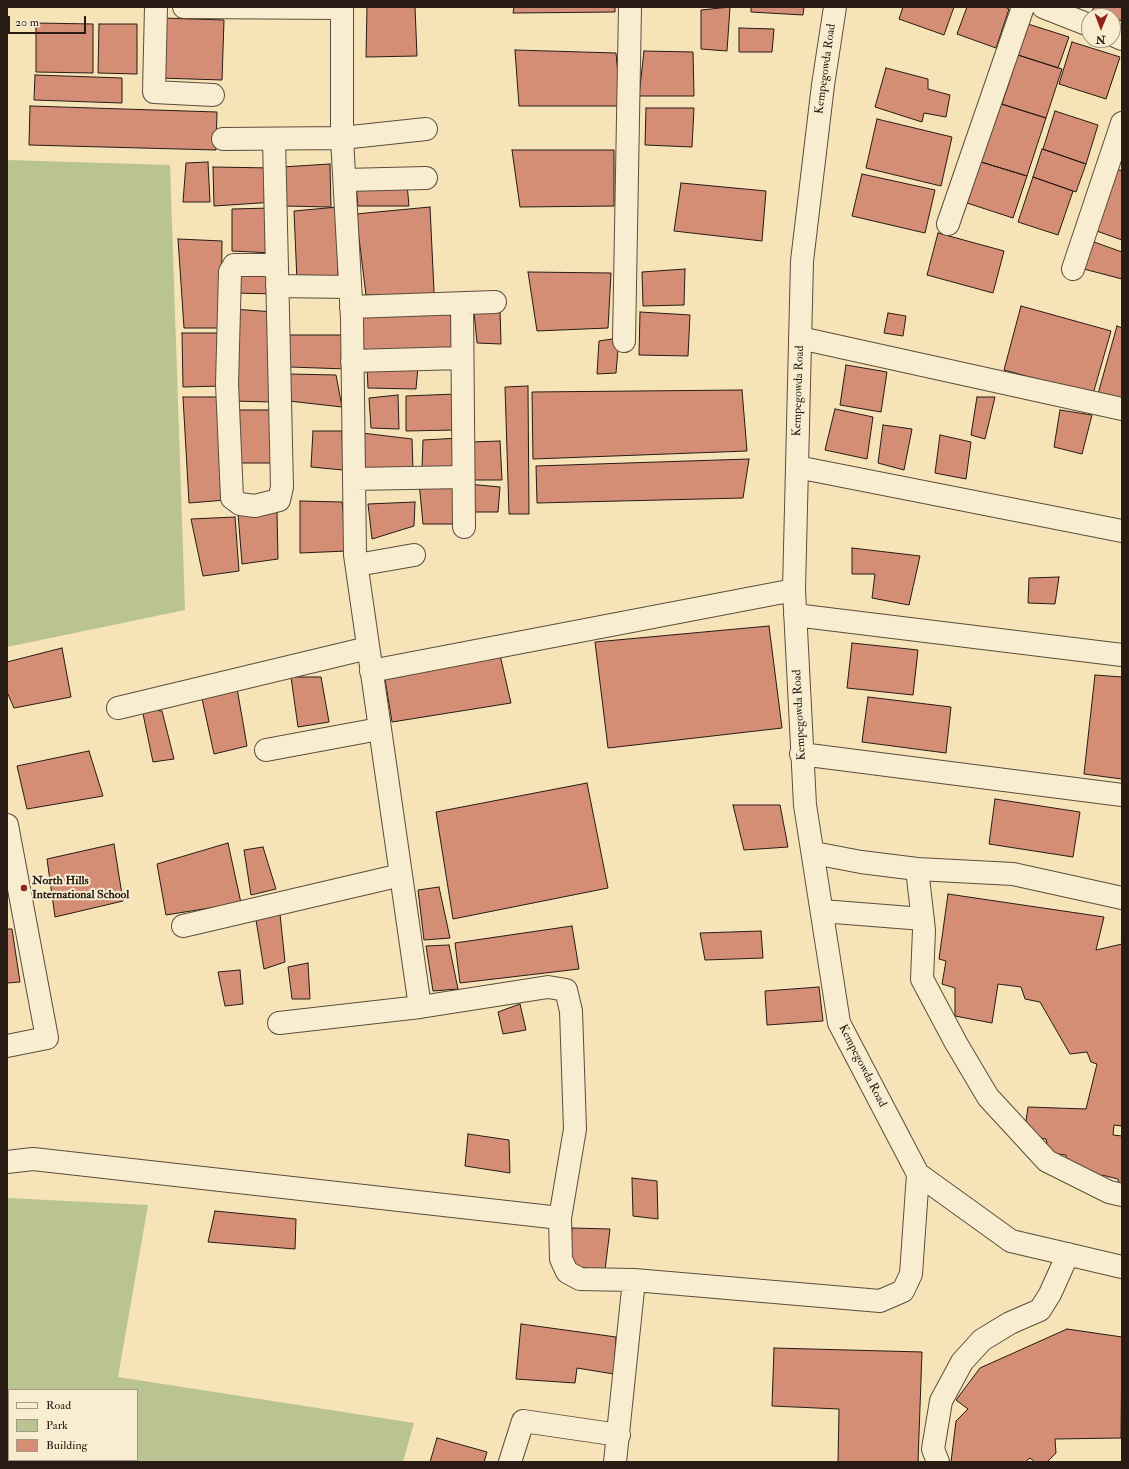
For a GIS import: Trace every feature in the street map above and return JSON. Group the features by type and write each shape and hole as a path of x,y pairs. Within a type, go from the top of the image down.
{"street":[{"path":"156,7 154,92 213,95"},
{"path":"184,7 342,7 342,138 350,297 357,565 379,729 420,1007"},
{"path":"624,341 630,7"},
{"name":"Kempegowda Road","path":"835,7 823,85 802,261 794,590 801,754 805,805 814,853 839,1023 918,1174 1011,1241 1122,1267"},
{"path":"948,224 1023,7"},
{"path":"1043,7 1081,17"},
{"path":"1074,269 1122,123"},
{"path":"222,138 342,138 426,130"},
{"path":"274,139 277,278 282,487 279,500 255,506 240,504 232,498 227,384 230,272 234,265 267,265 277,278 350,297 462,304 495,302"},
{"path":"345,180 426,178"},
{"path":"462,304 464,527"},
{"path":"800,338 1122,408"},
{"path":"352,361 462,358"},
{"path":"797,467 1122,531"},
{"path":"354,479 463,477"},
{"path":"357,565 414,555"},
{"path":"371,671 794,590"},
{"path":"795,615 1122,655"},
{"path":"118,708 368,648"},
{"path":"266,750 379,729"},
{"path":"801,754 1122,795"},
{"path":"7,825 47,1038 7,1046"},
{"path":"814,853 861,862 917,869 1013,874 1122,898"},
{"path":"917,869 923,919 922,979 956,1043 988,1097 1047,1161 1109,1192 1122,1195"},
{"path":"183,926 401,875"},
{"path":"822,911 923,919"},
{"path":"279,1023 420,1007 548,987 566,990 571,1011 575,1128 560,1218 561,1259 567,1272 580,1279 634,1280 880,1301 903,1291 911,1274 918,1174"},
{"path":"7,1162 33,1159 560,1218"},
{"path":"938,1462 933,1449 941,1401 962,1362 982,1340 1010,1323 1040,1310 1050,1294 1068,1254"},
{"path":"615,1462 634,1280"},
{"path":"510,1462 523,1421 619,1435"}],"green space":[{"path":"7,160 170,165 185,610 7,647"},
{"path":"7,1198 148,1205 118,1377 414,1423 403,1462 7,1462"}],"building":[{"path":"367,7 415,7 417,56 366,57"},
{"path":"514,7 615,7 615,12 513,13"},
{"path":"730,7 727,51 701,49 701,10"},
{"path":"751,7 804,7 803,15 751,12"},
{"path":"903,7 954,7 944,35 899,19"},
{"path":"967,7 1005,7 1009,9 996,48 957,34"},
{"path":"1122,7 1122,21 1121,8 1094,8"},
{"path":"162,18 224,20 222,80 160,78"},
{"path":"36,23 93,24 93,73 36,72"},
{"path":"99,24 137,24 137,74 98,73"},
{"path":"1028,24 1069,37 1058,68 1018,55"},
{"path":"739,28 774,29 772,52 739,52"},
{"path":"1072,42 1081,45 1081,48 1091,48 1120,57 1106,99 1059,84"},
{"path":"515,50 616,53 621,106 519,106"},
{"path":"644,51 693,52 694,96 639,96"},
{"path":"1018,55 1062,69 1046,118 1002,104"},
{"path":"886,68 928,79 928,89 950,95 946,117 924,113 922,122 875,107"},
{"path":"35,75 122,78 122,103 34,100"},
{"path":"1001,104 1046,118 1027,176 981,162"},
{"path":"30,106 217,112 216,150 29,145"},
{"path":"646,108 694,108 692,147 645,145"},
{"path":"1055,111 1098,125 1086,164 1043,149"},
{"path":"877,119 952,137 941,186 866,168"},
{"path":"1042,149 1086,164 1076,192 1033,177"},
{"path":"512,150 614,150 614,206 520,207"},
{"path":"208,162 210,202 183,202 186,163"},
{"path":"981,162 1027,176 1013,218 967,203"},
{"path":"330,164 331,207 284,206 282,167"},
{"path":"213,167 272,168 275,202 214,206"},
{"path":"1111,167 1122,171 1122,240 1091,229"},
{"path":"862,174 935,190 925,233 852,216"},
{"path":"1033,177 1073,191 1058,235 1018,222"},
{"path":"681,183 766,191 762,241 674,231"},
{"path":"407,184 409,206 358,206 356,186"},
{"path":"338,207 338,283 297,281 294,211"},
{"path":"430,207 434,291 432,296 366,295 356,214"},
{"path":"272,208 273,253 232,251 232,209"},
{"path":"938,233 1004,251 993,293 927,275"},
{"path":"178,239 222,241 221,328 184,328"},
{"path":"1094,242 1122,252 1122,279 1080,268"},
{"path":"685,269 684,305 643,306 642,272"},
{"path":"274,271 276,294 234,293 233,272"},
{"path":"528,272 611,273 608,328 537,331"},
{"path":"1021,306 1111,331 1093,394 1004,370"},
{"path":"232,309 275,312 271,402 233,401"},
{"path":"500,309 501,344 477,343 474,312"},
{"path":"454,312 458,353 362,353 357,313"},
{"path":"640,312 690,315 688,356 639,355"},
{"path":"888,313 906,316 903,336 884,333"},
{"path":"1117,326 1122,328 1122,400 1098,394"},
{"path":"182,333 223,333 221,386 183,387"},
{"path":"289,335 342,335 347,369 290,367"},
{"path":"619,338 616,373 597,374 599,341"},
{"path":"846,365 887,372 881,412 840,405"},
{"path":"418,366 416,389 368,388 367,367"},
{"path":"289,374 336,375 342,407 289,401"},
{"path":"528,386 529,514 509,514 505,387"},
{"path":"742,390 747,451 533,459 532,392"},
{"path":"456,394 455,430 406,431 406,396"},
{"path":"398,395 399,429 371,428 369,398"},
{"path":"183,397 221,397 226,500 189,503"},
{"path":"977,397 995,397 985,439 971,435"},
{"path":"835,409 873,417 867,459 825,450"},
{"path":"230,410 278,410 279,463 233,463"},
{"path":"1060,410 1092,415 1082,454 1054,447"},
{"path":"883,425 912,429 904,470 878,463"},
{"path":"313,431 342,431 343,470 311,467"},
{"path":"362,433 412,439 413,471 363,470"},
{"path":"940,435 971,442 966,479 935,473"},
{"path":"460,438 460,469 422,469 423,440"},
{"path":"500,441 502,480 473,480 471,442"},
{"path":"749,459 743,498 537,503 536,466"},
{"path":"419,482 457,483 460,524 423,524"},
{"path":"468,484 500,487 498,512 469,512"},
{"path":"300,501 342,502 347,551 300,553"},
{"path":"415,502 414,526 372,539 368,504"},
{"path":"277,512 278,559 242,564 238,513"},
{"path":"235,517 239,571 203,576 191,519"},
{"path":"852,548 920,556 909,605 872,598 875,574 852,574"},
{"path":"1059,577 1055,604 1028,603 1029,578"},
{"path":"769,626 782,728 608,748 595,642"},
{"path":"852,643 918,650 913,695 847,688"},
{"path":"62,648 71,697 14,708 7,692 7,662"},
{"path":"500,655 511,703 392,722 384,673"},
{"path":"1095,675 1122,677 1122,779 1084,774"},
{"path":"291,677 321,677 329,722 298,727"},
{"path":"237,688 247,746 214,754 201,694"},
{"path":"868,697 951,707 946,753 862,742"},
{"path":"142,709 162,711 174,759 153,762"},
{"path":"89,751 103,796 27,809 17,766"},
{"path":"587,783 608,888 453,919 436,812"},
{"path":"995,799 1080,812 1073,857 989,844"},
{"path":"733,805 780,805 788,847 744,850"},
{"path":"228,843 241,903 166,915 157,864"},
{"path":"114,844 123,901 55,917 47,859"},
{"path":"263,847 276,889 251,895 244,850"},
{"path":"439,887 450,938 424,940 418,890"},
{"path":"948,894 1104,917 1096,950 1122,944 1122,1126 1114,1125 1113,1135 1122,1136 1122,1190 1119,1189 1118,1179 1102,1175 1101,1179 1066,1162 1066,1155 1049,1153 1046,1139 1024,1135 1028,1107 1086,1109 1097,1064 1091,1062 1087,1052 1070,1054 1040,1002 1025,999 1021,987 998,984 992,1023 955,1016 955,988 942,984 946,961 939,959"},
{"path":"280,914 285,962 264,969 256,920"},
{"path":"572,926 579,969 460,983 455,943"},
{"path":"7,929 12,929 20,982 7,983"},
{"path":"761,931 763,958 705,960 700,933"},
{"path":"449,945 458,989 433,991 426,946"},
{"path":"308,963 310,999 292,999 288,967"},
{"path":"240,970 243,1004 225,1006 218,972"},
{"path":"819,987 823,1021 767,1025 765,991"},
{"path":"520,1004 526,1030 503,1034 498,1012"},
{"path":"468,1134 509,1140 510,1173 465,1166"},
{"path":"632,1178 657,1181 658,1219 633,1216"},
{"path":"215,1211 296,1219 295,1249 208,1242"},
{"path":"572,1228 610,1229 605,1270 568,1266"},
{"path":"521,1324 616,1337 614,1374 577,1368 575,1383 516,1379"},
{"path":"1067,1329 1122,1337 1121,1438 1055,1439 1056,1453 1047,1462 1035,1462 1030,1458 1025,1462 951,1462 956,1421 968,1409 956,1400 980,1368"},
{"path":"774,1348 922,1352 918,1462 838,1462 839,1409 772,1406"},
{"path":"437,1438 487,1452 484,1462 430,1462"}],"place":[{"name":"North Hills International School","path":"24,888"}]}
